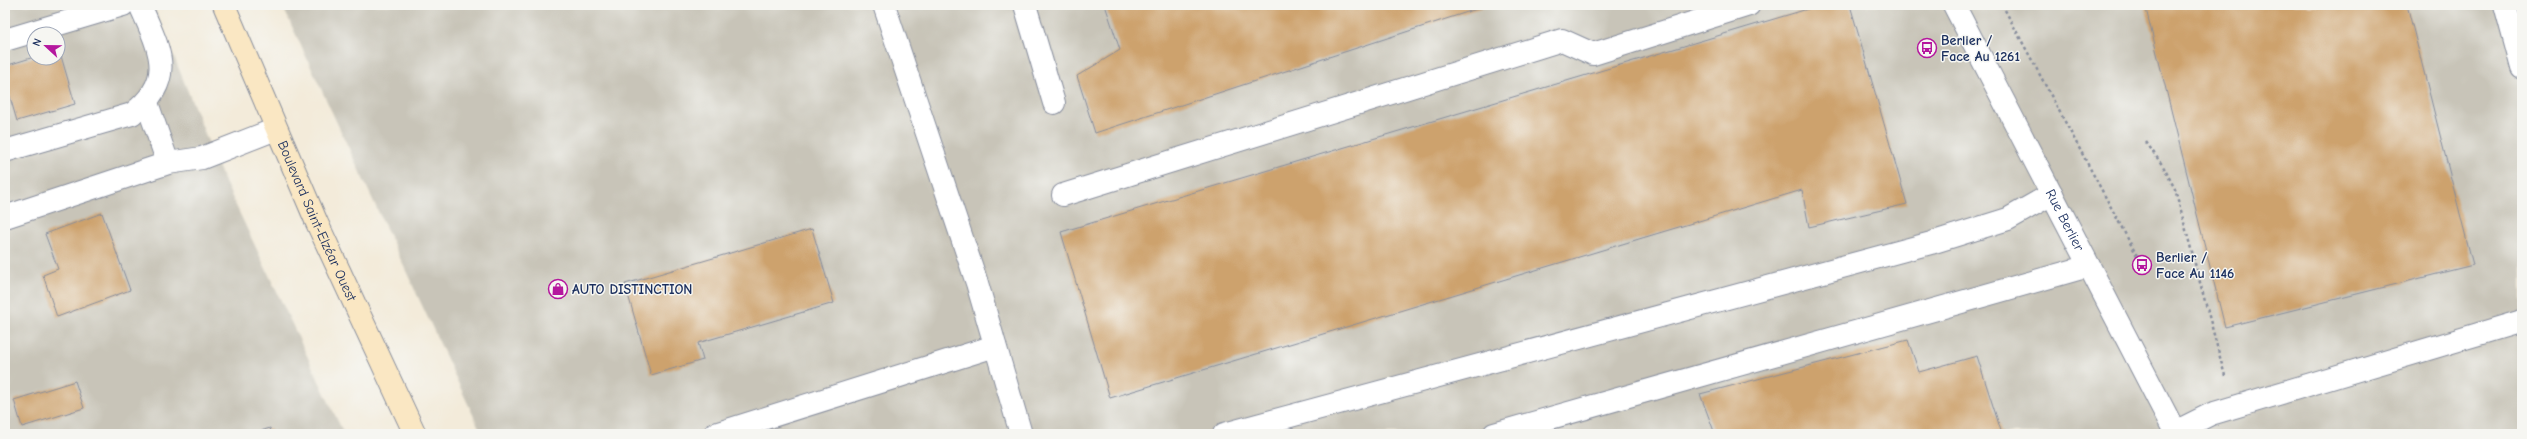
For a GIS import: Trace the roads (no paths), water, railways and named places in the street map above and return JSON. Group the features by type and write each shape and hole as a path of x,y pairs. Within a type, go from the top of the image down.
{"street":[{"path":"5,40 123,5"},
{"path":"5,151 132,114 147,103 158,84 162,67 160,52 140,5"},
{"name":"Boulevard Saint-Elzéar Ouest","path":"224,5 276,129 415,434"},
{"path":"884,5 977,283 1021,434"},
{"path":"1024,5 1054,103"},
{"path":"1063,194 1562,40 1593,54 1749,5"},
{"name":"Rue Berlier","path":"1954,5 2176,433"},
{"path":"2505,5 2522,68"},
{"path":"147,103 168,163"},
{"path":"5,217 168,163 202,158 276,129"},
{"path":"1224,434 1931,243 2008,219 2052,194"},
{"path":"1494,434 2089,266"},
{"path":"2176,433 2211,414 2522,321"},
{"path":"715,434 995,346"}],"place":[{"name":"Berlier / Face Au 1261","path":"1927,48"},
{"name":"Berlier / Face Au 1146","path":"2142,265"},
{"name":"AUTO DISTINCTION","path":"558,289"}]}
